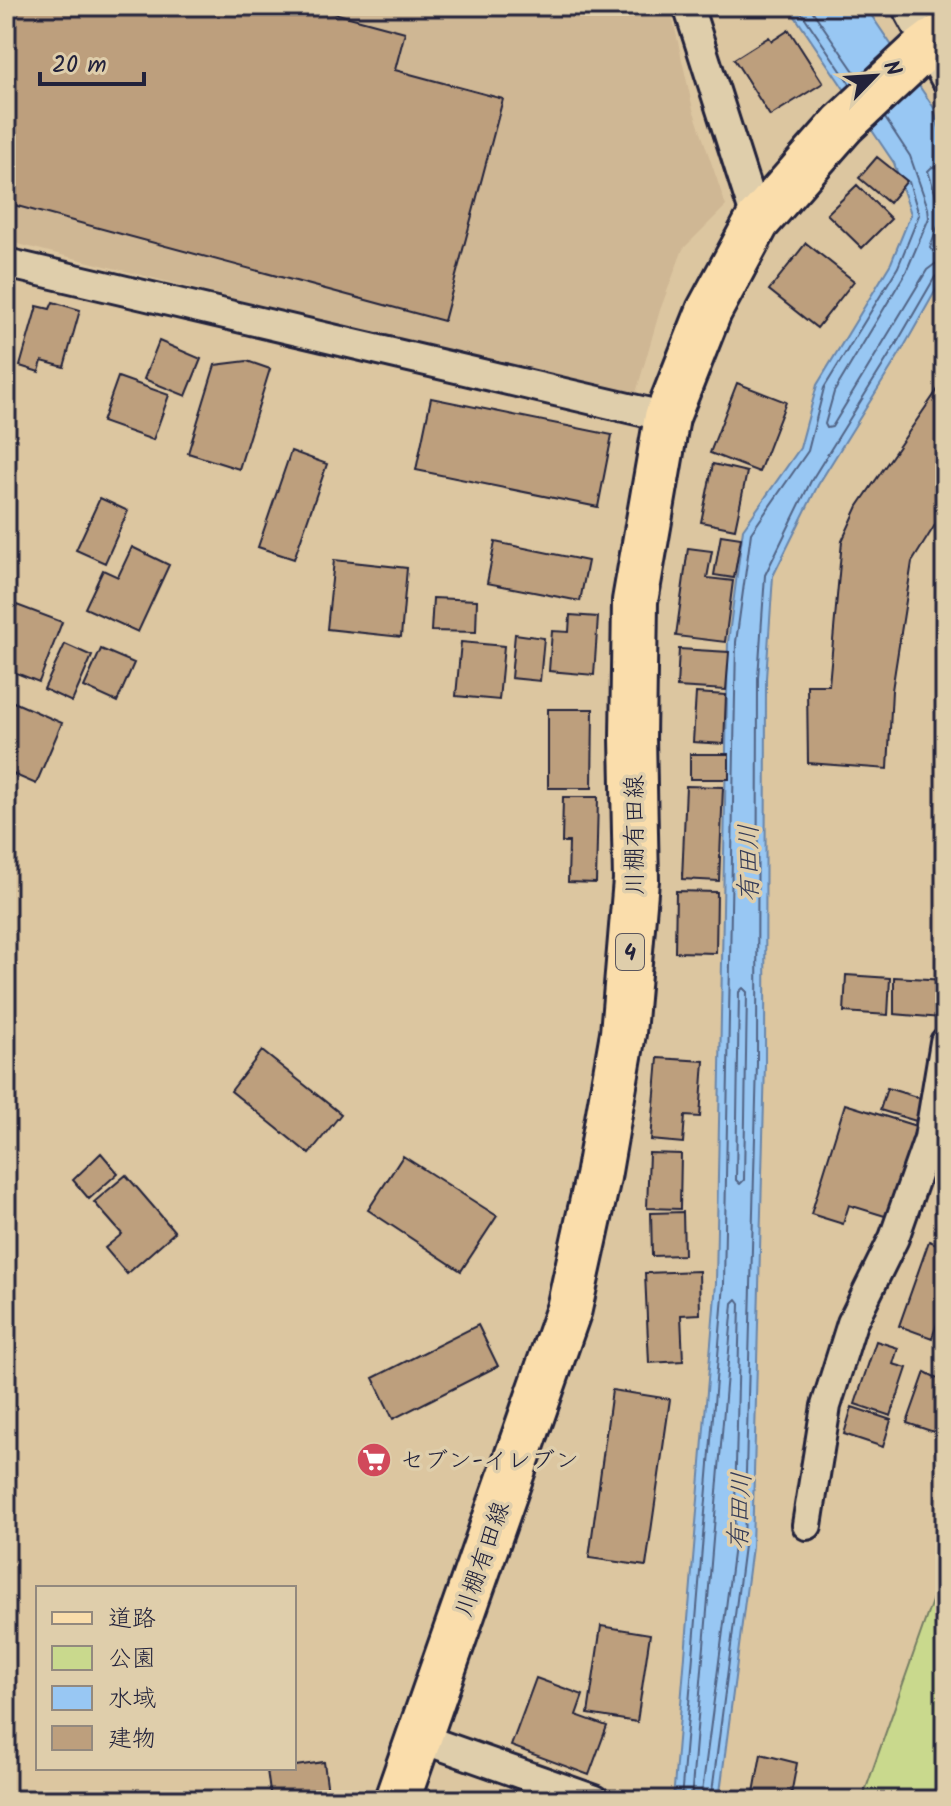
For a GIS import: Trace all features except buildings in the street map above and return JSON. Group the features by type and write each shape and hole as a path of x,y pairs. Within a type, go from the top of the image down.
{"main road":[{"name":"川棚有田線","path":"397,1800 569,1309 598,1177 623,1033 636,880 633,738 635,601 667,417 709,311 757,222 843,124 934,52"}],"street":[{"path":"688,6 757,222"},
{"path":"906,6 934,52"},
{"path":"6,263 667,417"},
{"path":"807,1525 826,1406 852,1323 894,1238 929,1138 945,1042"},
{"path":"420,1738 595,1800"}],"shaded area":[{"path":"6,6 670,6 693,109 726,206 683,249 660,310 636,393 391,338 6,241"}],"green space":[{"path":"945,1564 945,1800 862,1800"}],"water":[{"name":"有田川","path":"788,6 865,6 934,108 945,153 945,274 818,485 773,576 766,678 765,1063 752,1547 719,1800 673,1800 716,1283 728,642 743,529 800,448 817,385 891,263 911,214 894,163"}],"place":[{"name":"セブン-イレブン","path":"374,1460"}]}
